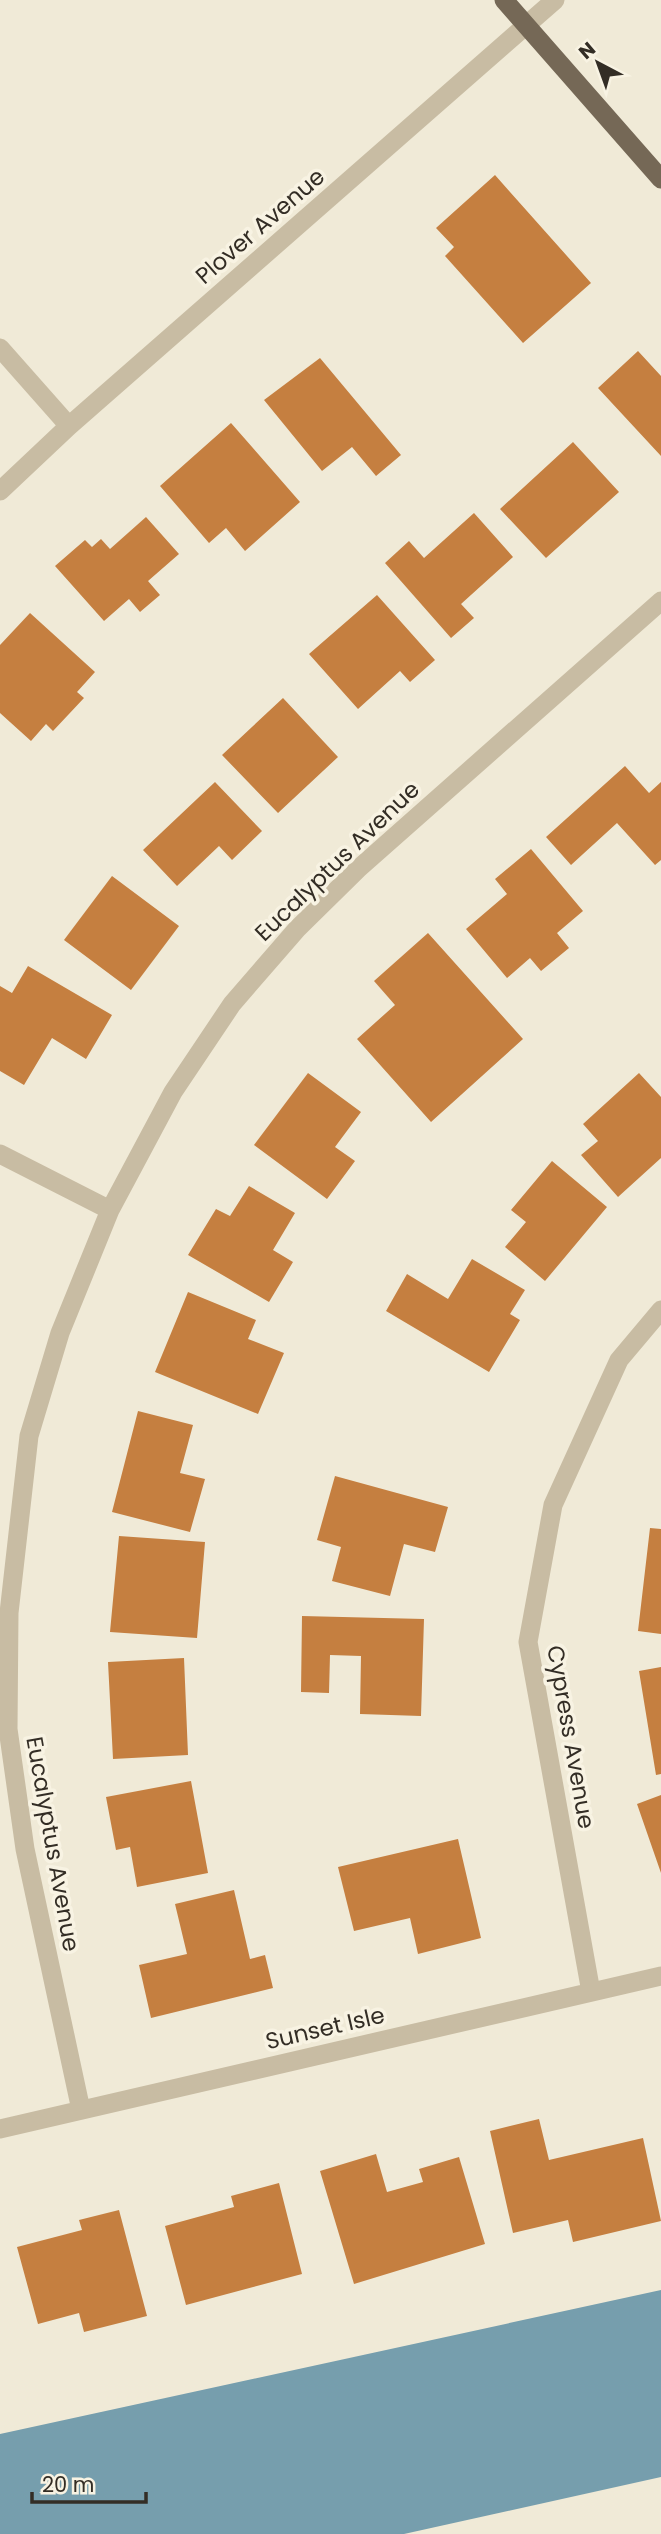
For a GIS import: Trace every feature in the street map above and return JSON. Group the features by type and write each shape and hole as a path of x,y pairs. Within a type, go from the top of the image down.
{"main road":[{"path":"504,0 661,178"}],"street":[{"name":"Plover Avenue","path":"0,491 69,426 555,0"},
{"path":"0,348 69,426"},
{"name":"Eucalyptus Avenue","path":"81,2110 25,1849 8,1729 9,1613 29,1436 60,1333 110,1210 173,1092 232,1004 297,929 358,869 661,601"},
{"path":"0,1154 110,1210"},
{"name":"Cypress Avenue","path":"592,1992 528,1642 553,1505 618,1360 661,1310"},
{"name":"Sunset Isle","path":"0,2129 661,1976"}],"water":[{"path":"661,2290 661,2477 404,2534 0,2534 0,2434"}],"building":[{"path":"495,175 591,283 523,343 445,256 454,247 436,228"},
{"path":"638,351 661,376 661,456 598,388"},
{"path":"320,358 401,455 376,476 352,447 322,471 264,400"},
{"path":"231,423 300,502 245,551 226,528 209,543 160,486"},
{"path":"573,442 619,492 546,558 500,509"},
{"path":"474,513 513,557 461,604 474,618 451,638 385,563 409,541 424,558"},
{"path":"146,517 179,554 148,581 160,595 140,612 129,599 104,621 55,566 85,540 92,547 101,539 110,549"},
{"path":"377,595 435,660 410,682 400,671 358,709 309,654"},
{"path":"30,613 95,672 77,692 84,698 53,731 46,724 31,741 0,713 0,645"},
{"path":"283,698 338,757 278,813 222,755"},
{"path":"625,766 649,793 661,782 661,860 655,865 617,823 571,865 546,837"},
{"path":"215,782 262,831 232,860 219,846 177,886 143,850"},
{"path":"531,849 583,911 557,933 569,948 541,971 530,958 507,978 466,929 507,894 495,879"},
{"path":"112,876 179,926 131,990 64,940"},
{"path":"428,933 523,1039 431,1122 357,1039 395,1005 374,981"},
{"path":"28,966 112,1015 86,1059 52,1038 24,1085 0,1071 0,986 12,993"},
{"path":"308,1073 361,1112 335,1147 355,1161 327,1199 254,1145"},
{"path":"639,1073 661,1097 661,1158 618,1197 581,1155 598,1141 583,1124"},
{"path":"552,1161 607,1207 545,1281 505,1247 526,1222 511,1210"},
{"path":"249,1186 295,1213 273,1250 293,1262 269,1302 188,1255 216,1209 230,1216"},
{"path":"472,1259 525,1290 510,1314 520,1320 489,1372 386,1311 407,1274 448,1299"},
{"path":"188,1292 256,1320 248,1339 284,1353 258,1414 155,1372"},
{"path":"138,1411 193,1425 180,1473 205,1479 190,1532 112,1512"},
{"path":"335,1476 448,1507 435,1552 404,1544 390,1596 332,1581 341,1547 317,1540"},
{"path":"650,1528 661,1529 661,1634 638,1631"},
{"path":"119,1536 205,1542 197,1638 110,1632"},
{"path":"302,1616 424,1619 421,1716 360,1714 361,1656 330,1655 329,1693 301,1692"},
{"path":"184,1658 188,1755 113,1759 108,1662"},
{"path":"661,1667 661,1774 656,1775 639,1671"},
{"path":"191,1781 208,1873 137,1887 130,1847 116,1850 106,1797"},
{"path":"661,1795 661,1873 637,1804"},
{"path":"458,1839 481,1938 418,1954 410,1918 354,1931 338,1867"},
{"path":"234,1890 250,1959 265,1955 273,1988 151,2018 139,1965 187,1954 175,1904"},
{"path":"539,2119 549,2160 643,2138 661,2221 573,2242 568,2220 513,2233 490,2131"},
{"path":"376,2154 387,2192 423,2182 419,2169 459,2157 485,2244 354,2284 320,2171"},
{"path":"279,2183 302,2274 186,2305 165,2226 234,2207 231,2196"},
{"path":"119,2210 147,2316 84,2332 79,2313 38,2324 17,2247 82,2230 79,2220"}]}
